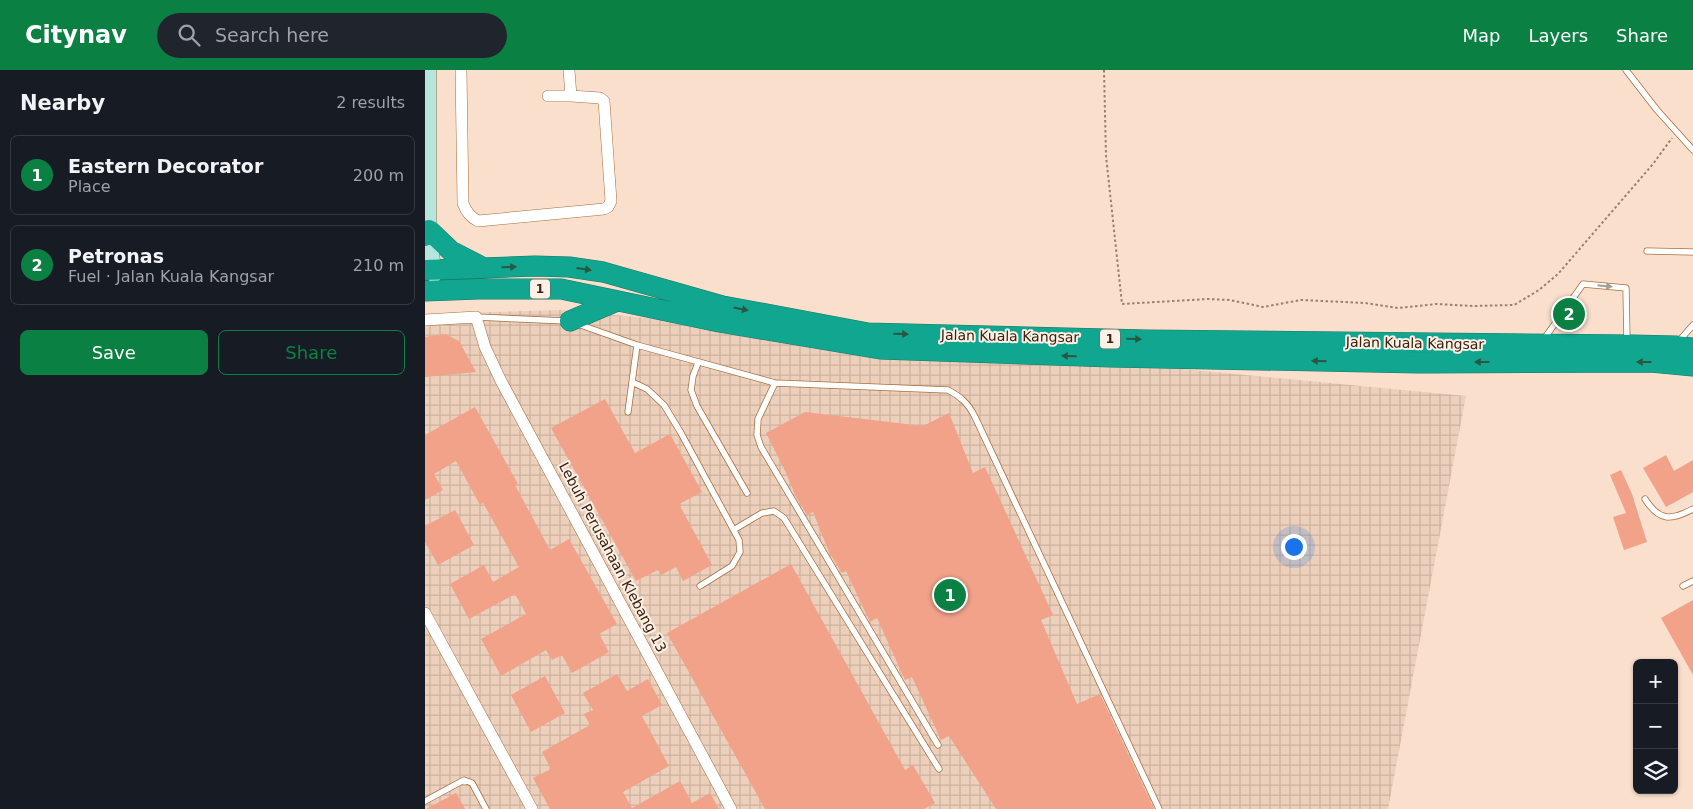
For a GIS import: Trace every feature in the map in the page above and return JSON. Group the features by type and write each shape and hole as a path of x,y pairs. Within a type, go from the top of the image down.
{"highway":[{"path":"427,233 451,251 483,268"},
{"name":"Jalan Kuala Kangsar","path":"428,277 483,268 569,267 603,272 723,306 868,333 1146,340 1684,347"},
{"name":"Jalan Kuala Kangsar","path":"428,277 491,288 561,289 719,322 880,350 1419,363 1651,362 1693,366"},
{"path":"569,321 617,301"}],"street":[{"path":"428,277 429,70"},
{"path":"461,70 463,203 465,211 471,218 478,221 604,209 610,205 604,101 600,98 548,96"},
{"path":"569,70 571,96"},
{"path":"425,320 476,317"},
{"name":"Lebuh Perusahaan Klebang 13","path":"476,317 485,346 501,381 731,809"},
{"path":"425,614 532,809"}],"lane":[{"path":"1626,70 1657,110 1693,150"},
{"path":"1647,251 1693,252"},
{"path":"1540,344 1583,284 1626,288 1627,345"},
{"path":"476,317 569,321 637,345 775,383 948,390 962,398 975,417 1159,809"},
{"path":"1684,347 1693,325"},
{"path":"628,412 637,345"},
{"path":"698,363 693,376 691,390 697,406 747,493"},
{"path":"632,382 647,389 664,405 735,529 739,540 740,552 732,566 700,586"},
{"path":"775,383 758,419 757,435 761,447 938,745"},
{"path":"1645,499 1653,511 1668,518 1680,517 1693,509"},
{"path":"735,529 762,513 774,511 784,518 939,769"},
{"path":"1683,586 1693,581"},
{"path":"425,801 468,780 472,783 487,809"}],"path":[{"path":"1104,70 1106,156 1123,304 1208,299 1230,300 1263,307 1301,300 1365,303 1398,308 1436,304 1473,306 1514,305 1539,290 1558,274 1653,164 1677,132"}],"shaded area":[{"path":"563,310 1466,396 1388,809 425,809 425,314"}],"building":[{"path":"445,334 459,341 476,372 425,377 425,337"},
{"path":"605,399 635,453 670,434 702,492 679,504 712,565 683,581 676,567 661,575 658,570 636,581 551,428"},
{"path":"475,407 518,484 515,485 550,550 569,539 617,624 599,634 609,652 572,673 562,655 552,660 546,650 501,676 481,639 526,614 515,594 469,619 450,584 484,565 493,582 519,567 483,503 480,505 456,461 434,474 443,490 425,500 425,435"},
{"path":"805,412 923,426 949,413 973,473 985,467 1053,615 1041,620 1077,704 1100,694 1154,809 996,809 949,736 941,740 912,677 905,680 877,618 870,622 846,571 842,573 829,552 813,512 807,515 796,497 766,433"},
{"path":"1666,455 1674,471 1693,460 1693,492 1666,507 1643,468"},
{"path":"1621,470 1632,494 1647,542 1624,550 1613,517 1626,513 1610,475"},
{"path":"455,510 474,545 438,565 425,542 425,526"},
{"path":"791,564 905,770 913,765 935,803 924,809 765,809 667,633"},
{"path":"1693,600 1693,675 1661,618"},
{"path":"617,674 627,691 648,679 662,705 642,716 669,766 623,792 632,808 680,781 692,803 710,793 719,809 550,809 533,778 551,769 542,752 590,725 584,714 593,710 583,693"},
{"path":"545,676 565,713 531,732 511,695"},
{"path":"456,793 465,809 426,809"}],"place":[{"name":"Petronas","path":"1569,314"},
{"name":"Eastern Decorator","path":"950,595"}]}
